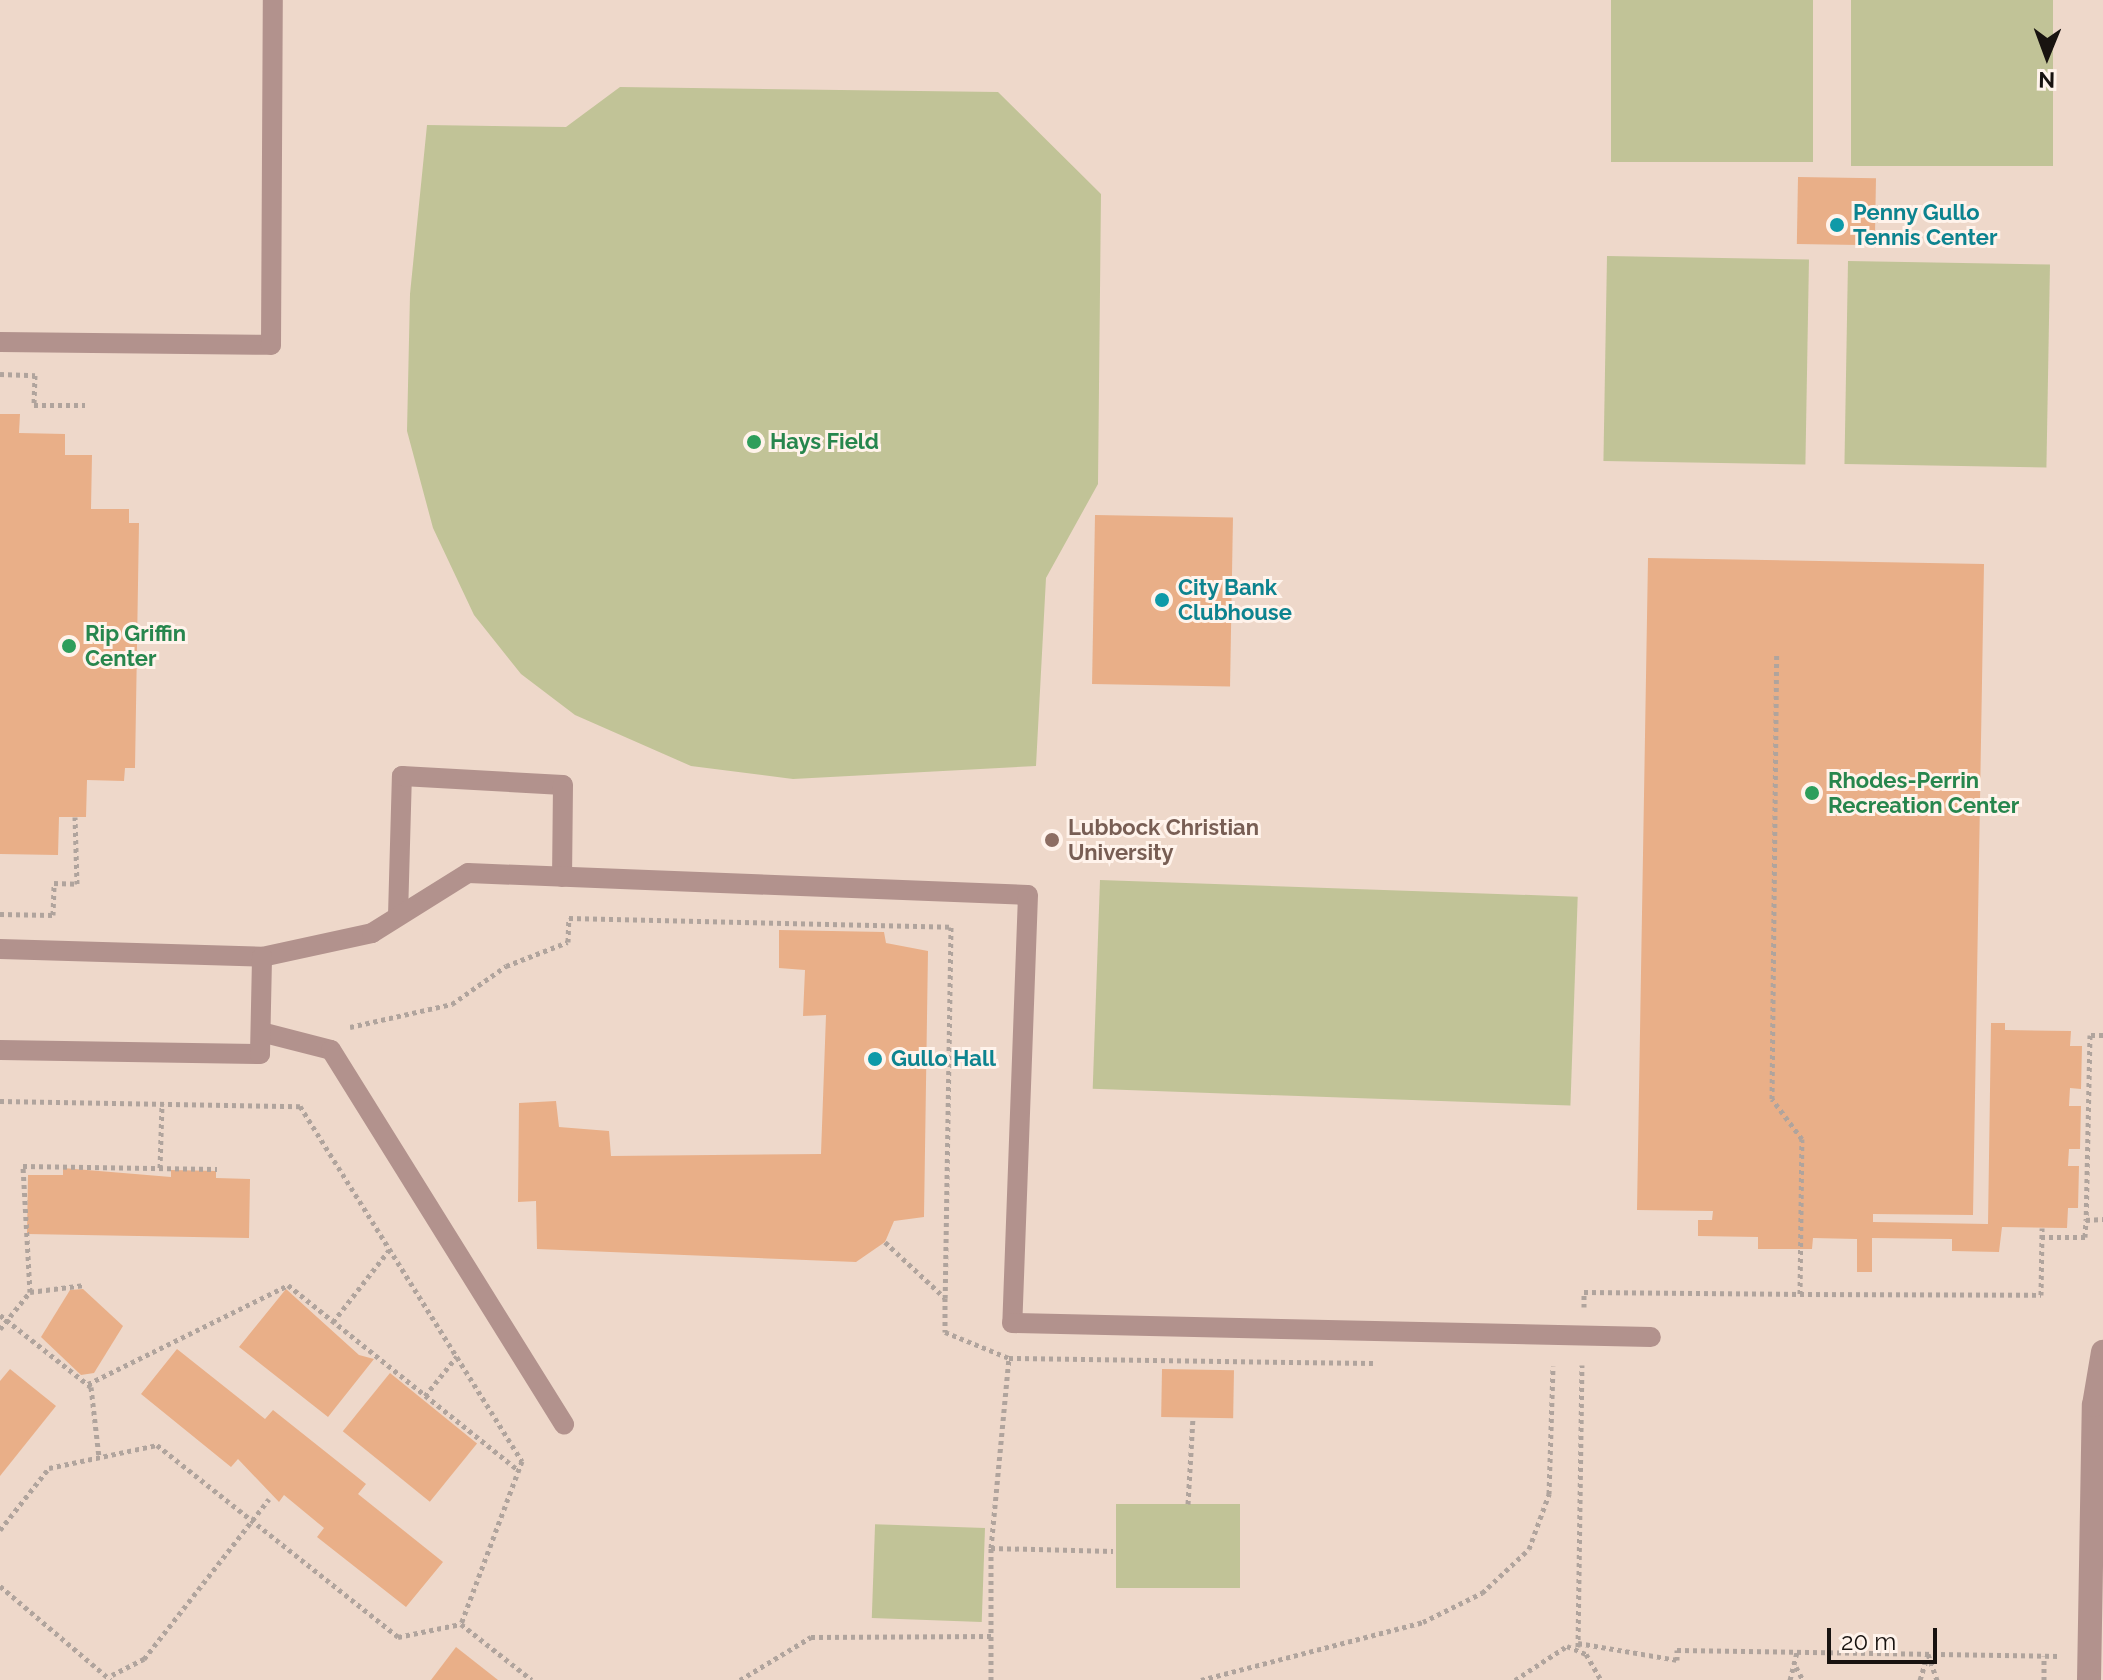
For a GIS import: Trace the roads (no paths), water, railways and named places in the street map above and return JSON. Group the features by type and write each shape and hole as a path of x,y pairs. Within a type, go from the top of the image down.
{"street":[{"path":"2089,1680 2094,1405 2103,1352"}],"lane":[{"path":"0,342 271,345 273,0"},
{"path":"398,916 402,776 563,785 562,877"},
{"path":"0,949 262,957 372,933 468,873 1028,895 1012,1323 1651,1337"},
{"path":"0,1050 260,1054 262,957"},
{"path":"261,1032 331,1050 564,1425"}],"place":[{"name":"Penny Gullo Tennis Center","path":"1837,225"},
{"name":"Hays Field","path":"754,442"},
{"name":"City Bank Clubhouse","path":"1162,600"},
{"name":"Rip Griffin Center","path":"69,646"},
{"name":"Rhodes-Perrin Recreation Center","path":"1812,793"},
{"name":"Lubbock Christian University","path":"1052,840"},
{"name":"Gullo Hall","path":"875,1059"}]}
